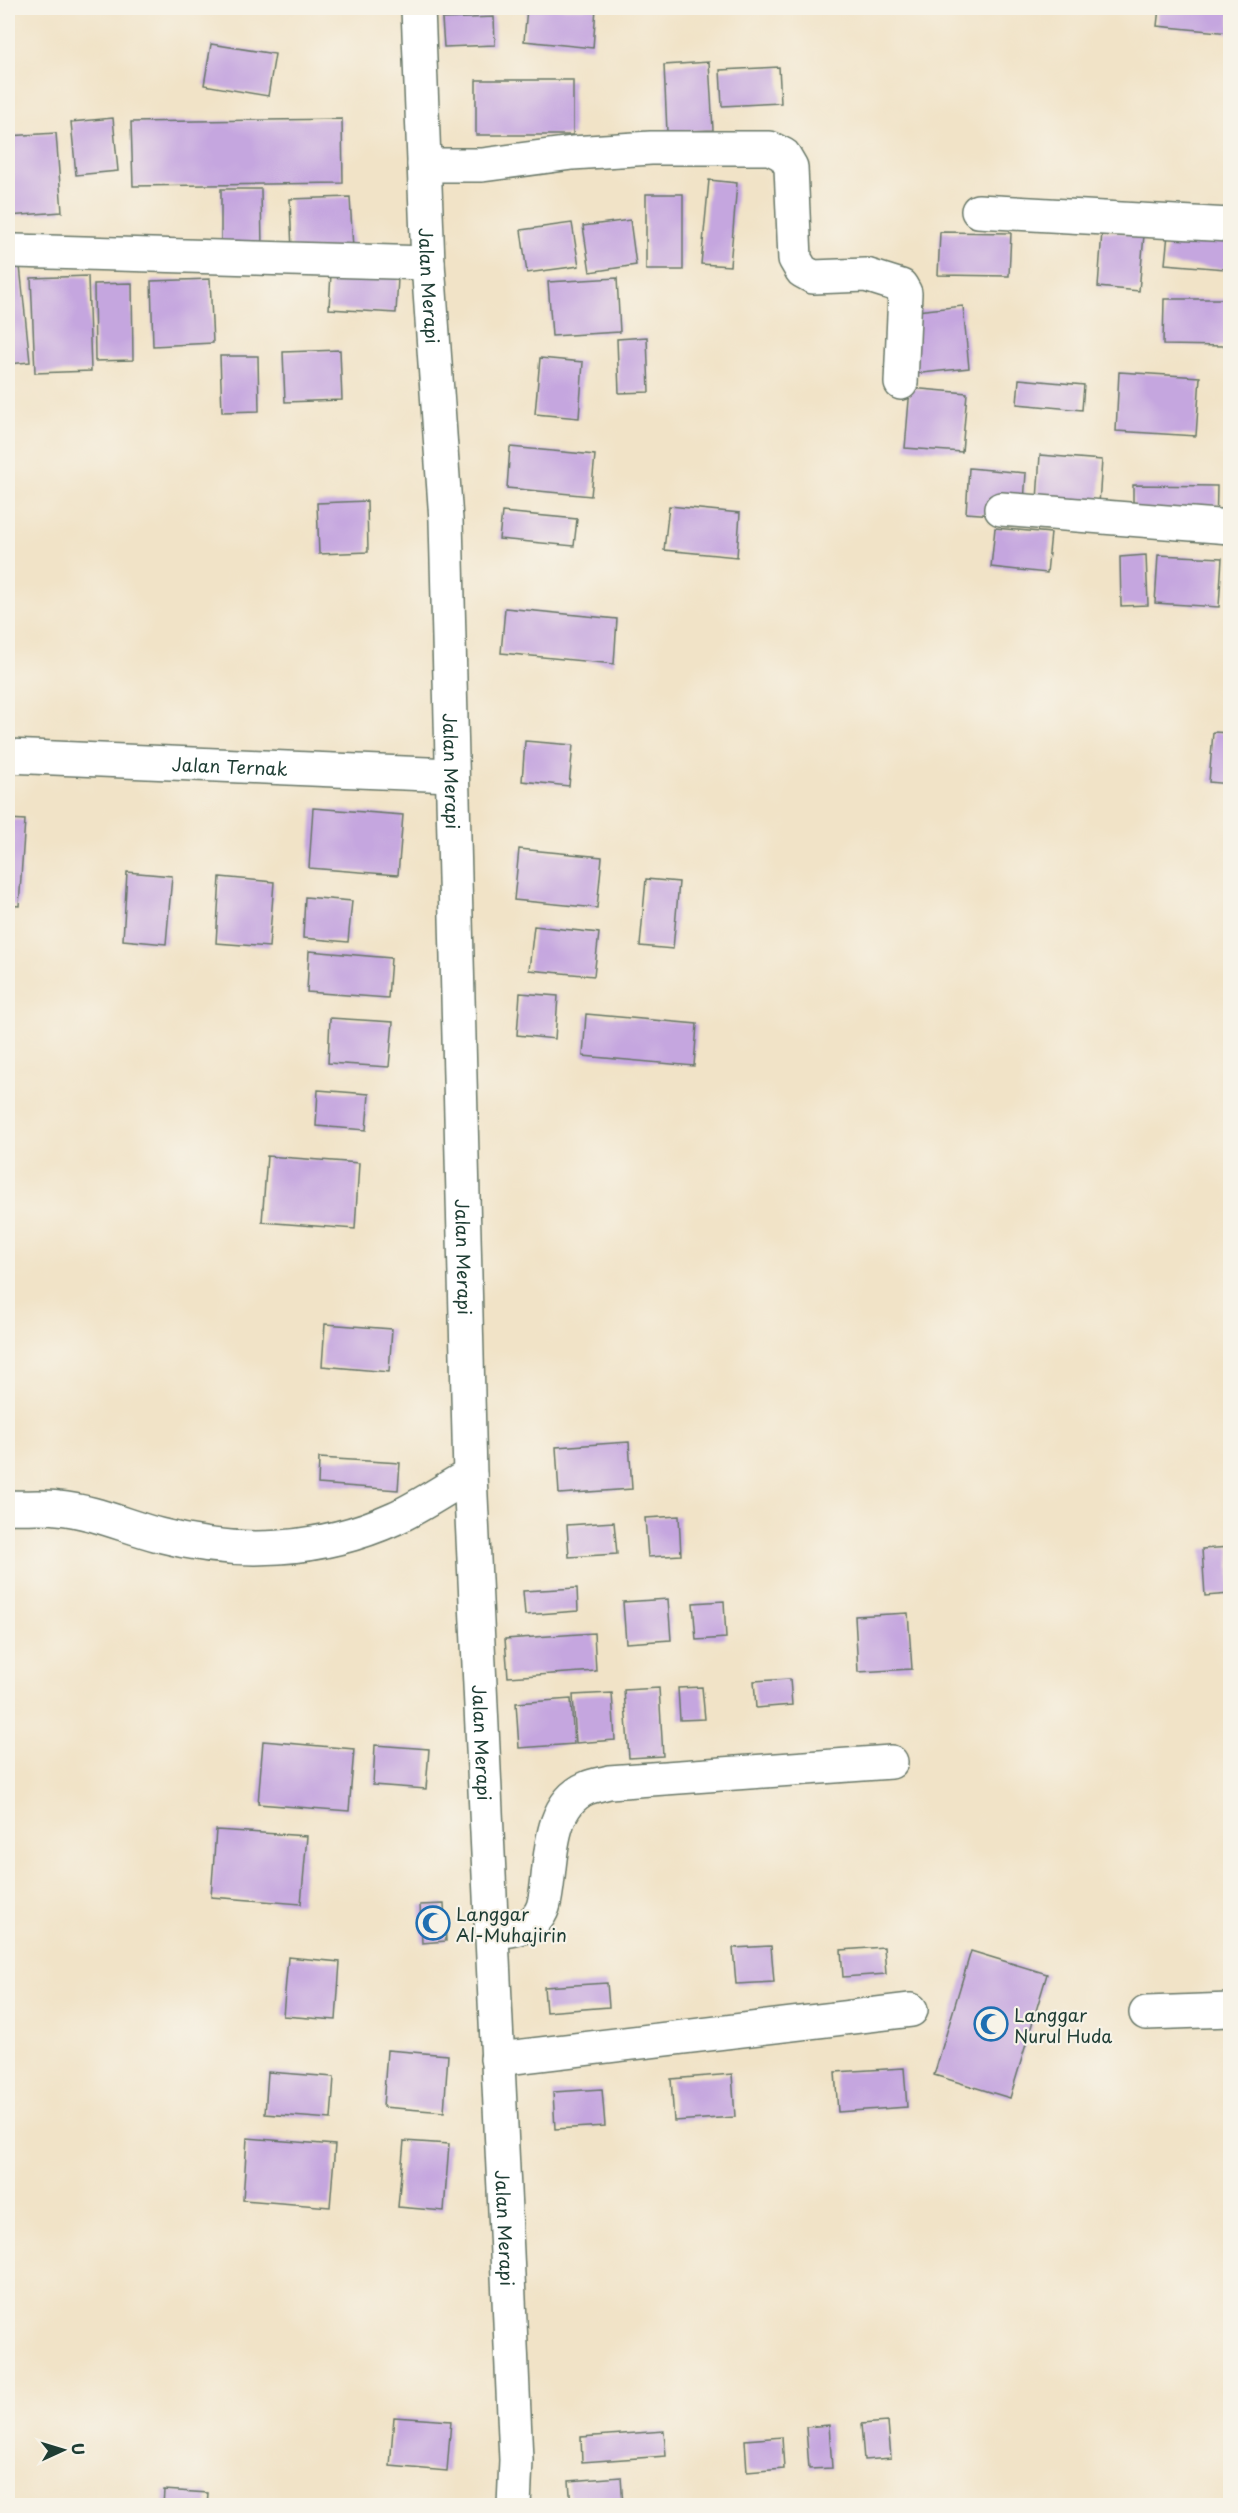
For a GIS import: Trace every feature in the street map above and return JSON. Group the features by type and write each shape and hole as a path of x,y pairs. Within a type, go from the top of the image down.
{"street":[{"name":"Jalan Merapi","path":"418,8 428,263 446,520 470,1475 516,2460 514,2505"},
{"path":"424,165 482,165 572,153 651,148 771,148 784,155 791,167 795,259 802,271 813,277 866,275 901,286 905,293 901,383"},
{"path":"978,211 1230,225"},
{"path":"15,251 428,263"},
{"path":"1001,509 1230,527"},
{"name":"Jalan Ternak","path":"8,756 451,775"},
{"path":"8,1508 58,1508 106,1518 159,1535 204,1544 260,1549 291,1547 342,1538 395,1517 470,1475"},
{"path":"492,1933 525,1927 535,1920 546,1901 550,1844 559,1820 573,1797 586,1788 609,1782 891,1762"},
{"path":"497,2059 911,2010"},
{"path":"1146,2013 1230,2010"}],"building":[{"path":"441,8 480,8 480,9 441,11"},
{"path":"527,8 596,8 593,48 524,41"},
{"path":"1159,8 1230,8 1230,33 1157,26"},
{"path":"494,17 495,45 444,47 442,19"},
{"path":"211,44 275,54 268,96 204,85"},
{"path":"709,62 713,130 667,132 664,65"},
{"path":"779,67 781,103 722,106 720,70"},
{"path":"476,80 573,80 573,135 476,135"},
{"path":"113,118 118,171 76,175 71,122"},
{"path":"342,119 343,183 133,186 131,122"},
{"path":"56,133 62,212 8,216 8,136"},
{"path":"709,180 737,183 730,266 701,264"},
{"path":"221,189 261,189 262,248 221,248"},
{"path":"646,194 683,194 683,270 646,270"},
{"path":"350,197 353,249 292,252 290,199"},
{"path":"630,220 636,265 590,272 583,226"},
{"path":"572,223 579,266 527,273 521,230"},
{"path":"1102,231 1144,235 1139,291 1098,287"},
{"path":"940,232 1011,233 1009,276 938,275"},
{"path":"1168,234 1228,240 1225,269 1165,264"},
{"path":"20,266 30,362 8,364 8,267"},
{"path":"331,273 398,278 396,313 329,309"},
{"path":"88,276 91,371 35,373 31,278"},
{"path":"617,278 620,332 552,336 548,282"},
{"path":"210,279 213,343 153,346 151,281"},
{"path":"132,283 133,360 95,361 94,284"},
{"path":"1164,299 1226,299 1226,346 1163,345"},
{"path":"963,306 969,368 913,374 907,312"},
{"path":"647,337 649,392 619,393 617,339"},
{"path":"340,350 342,400 285,402 283,352"},
{"path":"220,356 258,356 259,411 222,412"},
{"path":"540,358 583,362 579,418 535,414"},
{"path":"1119,372 1200,377 1196,436 1116,431"},
{"path":"1019,379 1084,385 1082,410 1017,404"},
{"path":"910,388 967,393 962,452 905,448"},
{"path":"510,447 595,455 591,496 507,488"},
{"path":"1040,455 1102,460 1098,519 1036,515"},
{"path":"969,468 1026,473 1023,517 966,513"},
{"path":"1133,485 1217,486 1216,533 1133,532"},
{"path":"367,501 368,552 319,554 317,503"},
{"path":"669,506 740,513 737,557 664,550"},
{"path":"502,512 577,519 574,546 499,539"},
{"path":"995,528 1051,533 1047,573 991,567"},
{"path":"1146,555 1148,605 1121,606 1120,557"},
{"path":"1158,555 1222,558 1219,607 1155,603"},
{"path":"505,608 617,619 614,664 501,653"},
{"path":"1213,732 1230,733 1230,784 1209,782"},
{"path":"525,741 573,745 569,786 522,781"},
{"path":"313,808 403,815 398,875 309,868"},
{"path":"8,819 25,820 19,906 8,905"},
{"path":"519,849 602,857 597,908 514,900"},
{"path":"127,872 172,876 166,944 123,940"},
{"path":"220,877 274,882 269,947 216,943"},
{"path":"646,879 679,882 673,949 640,946"},
{"path":"305,897 352,901 348,942 303,938"},
{"path":"534,926 599,933 594,976 529,970"},
{"path":"309,951 391,958 388,998 307,992"},
{"path":"520,993 558,996 555,1039 517,1035"},
{"path":"586,1014 697,1024 694,1066 583,1056"},
{"path":"330,1018 393,1022 389,1067 328,1063"},
{"path":"318,1090 369,1094 366,1130 316,1126"},
{"path":"267,1156 359,1163 355,1229 262,1222"},
{"path":"325,1324 392,1329 389,1372 322,1366"},
{"path":"629,1442 632,1489 559,1494 556,1447"},
{"path":"319,1458 400,1463 398,1490 318,1484"},
{"path":"679,1516 681,1555 648,1557 645,1518"},
{"path":"614,1522 617,1554 569,1557 567,1525"},
{"path":"1230,1547 1230,1594 1205,1596 1202,1549"},
{"path":"577,1588 578,1611 525,1615 523,1591"},
{"path":"668,1599 671,1640 626,1643 623,1602"},
{"path":"724,1601 726,1638 696,1640 693,1603"},
{"path":"908,1613 912,1669 858,1672 855,1616"},
{"path":"594,1633 596,1671 508,1677 505,1639"},
{"path":"790,1679 792,1705 756,1708 754,1681"},
{"path":"702,1687 705,1719 680,1720 678,1688"},
{"path":"659,1688 663,1756 629,1758 624,1690"},
{"path":"612,1693 615,1740 576,1743 573,1695"},
{"path":"571,1699 574,1744 519,1748 516,1703"},
{"path":"263,1741 354,1749 349,1811 258,1804"},
{"path":"375,1745 429,1749 426,1789 373,1785"},
{"path":"216,1830 307,1836 301,1904 211,1897"},
{"name":"Langgar Al-Muhajirin","path":"444,1904 446,1941 422,1943 420,1905"},
{"path":"771,1946 774,1982 736,1984 733,1948"},
{"path":"884,1947 886,1974 843,1977 841,1950"},
{"name":"Langgar Nurul Huda","path":"971,1951 1047,1974 1010,2098 934,2075"},
{"path":"288,1957 340,1962 336,2020 283,2016"},
{"path":"607,1983 609,2007 546,2012 544,1987"},
{"path":"387,2050 448,2055 444,2112 383,2107"},
{"path":"904,2068 907,2107 838,2112 835,2072"},
{"path":"268,2072 334,2077 331,2119 265,2114"},
{"path":"732,2074 735,2117 674,2121 671,2079"},
{"path":"602,2089 605,2126 555,2129 553,2092"},
{"path":"247,2138 335,2145 330,2207 243,2200"},
{"path":"404,2141 449,2144 444,2211 398,2207"},
{"path":"394,2417 451,2421 447,2471 390,2466"},
{"path":"888,2422 891,2458 864,2460 861,2424"},
{"path":"829,2425 832,2468 809,2469 806,2427"},
{"path":"664,2431 666,2456 582,2462 581,2437"},
{"path":"782,2437 784,2469 747,2472 745,2440"},
{"path":"621,2477 623,2506 571,2506 569,2481"},
{"path":"164,2490 208,2493 207,2506 163,2506"}],"place":[{"name":"Langgar Al-Muhajirin","path":"433,1923"},
{"name":"Langgar Nurul Huda","path":"991,2024"}]}
